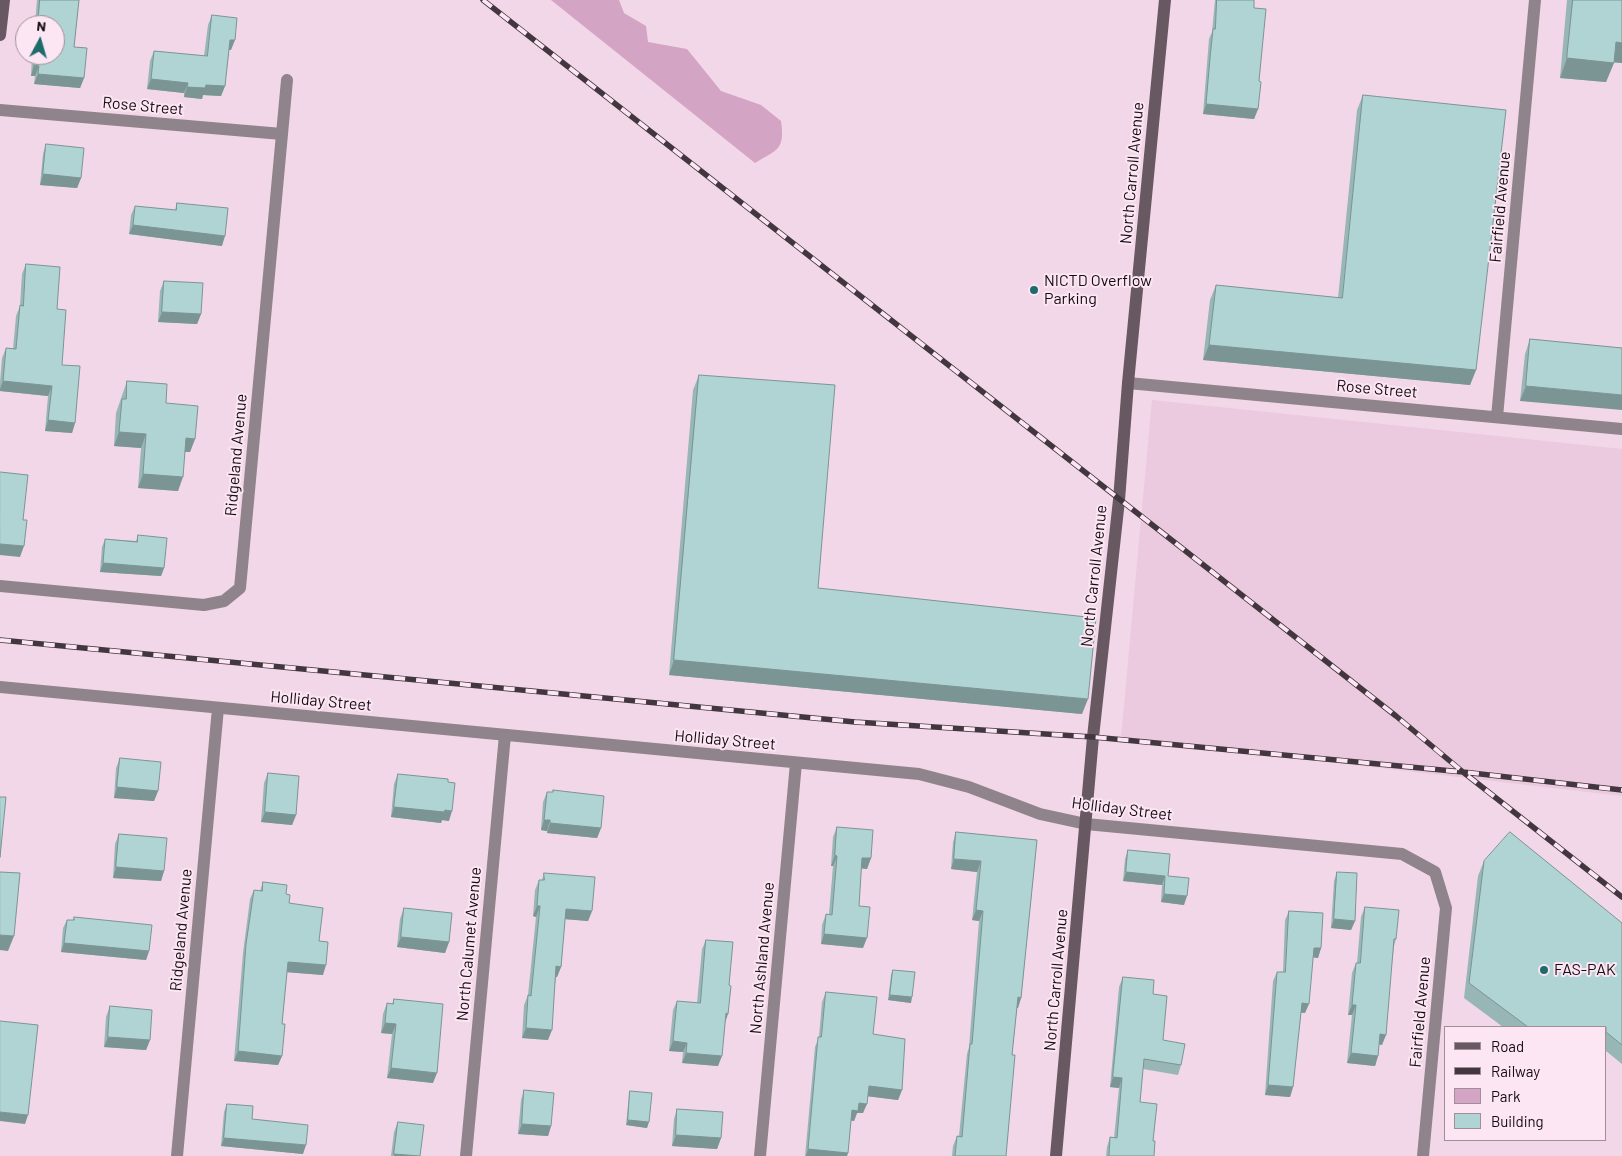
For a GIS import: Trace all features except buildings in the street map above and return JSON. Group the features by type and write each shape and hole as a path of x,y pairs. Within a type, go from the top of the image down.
{"street":[{"path":"0,35 4,0"},
{"name":"North Carroll Avenue","path":"1056,1156 1093,737 1119,500 1128,383 1165,0"},
{"name":"Fairfield Avenue","path":"1497,417 1535,0"},
{"name":"Ridgeland Avenue","path":"0,586 204,606 224,601 240,588 287,80"},
{"name":"Rose Street","path":"0,110 282,134"},
{"name":"Rose Street","path":"1128,383 1622,429"},
{"name":"Holliday Street","path":"0,687 919,774 969,786 1040,814 1086,824 1402,854 1435,872"},
{"name":"Ridgeland Avenue","path":"177,1156 218,708"},
{"name":"North Calumet Avenue","path":"466,1156 505,735"},
{"name":"North Ashland Avenue","path":"760,1156 796,763"},
{"name":"Fairfield Avenue","path":"1423,1156 1446,908 1435,872"}],"shaded area":[{"path":"1152,400 1622,449 1622,796 1121,738"}],"green space":[{"path":"551,0 619,0 624,13 646,26 648,42 687,49 721,91 761,105 781,121 782,138 778,148 755,163"}],"railway":[{"path":"483,0 1396,716 1463,772 1622,897"},
{"path":"0,640 855,722 1093,737 1463,772 1622,790"}],"place":[{"name":"NICTD Overflow Parking","path":"1034,290"},
{"name":"FAS-PAK","path":"1544,970"}]}
